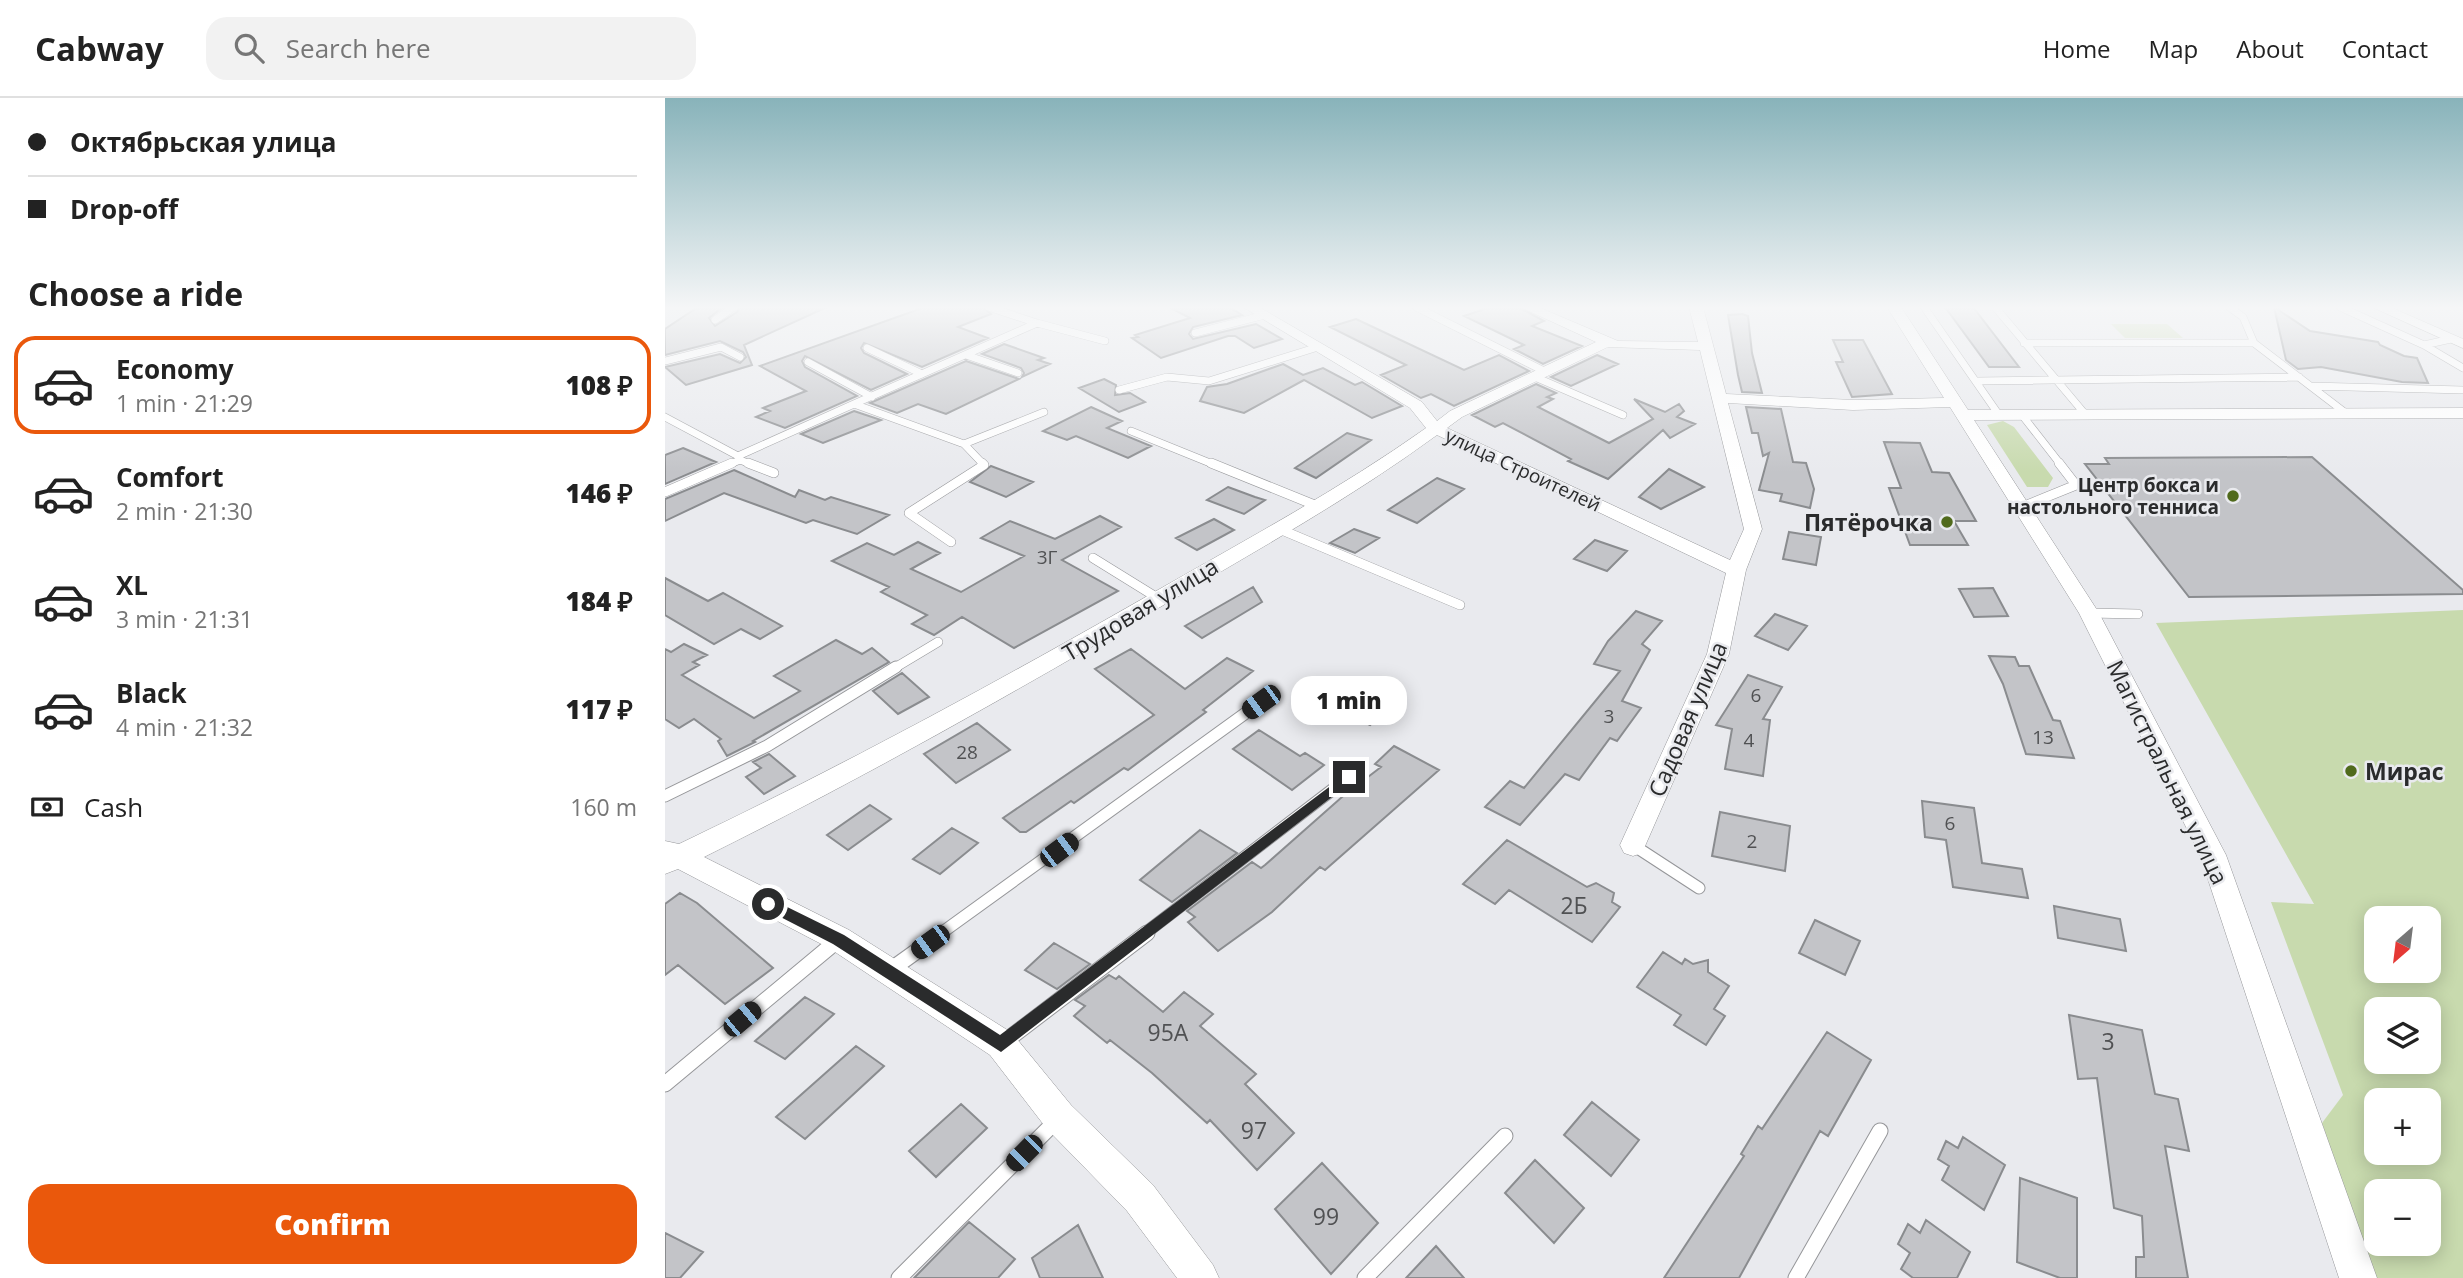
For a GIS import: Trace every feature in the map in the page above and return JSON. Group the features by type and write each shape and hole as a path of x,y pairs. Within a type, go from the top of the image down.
{"street":[{"name":"улица Строителей","path":"1343,362 1416,405 1434,428 1736,570"},
{"name":"Трудовая улица","path":"668,856 808,794 981,702 1156,597 1370,475 1456,414 1566,362"},
{"name":"Садовая улица","path":"1633,845 1718,654 1736,570 1753,529 1709,362"},
{"name":"Магистральная улица","path":"1929,362 2089,613 2213,855 2358,1278"},
{"path":"1719,398 1959,409 1999,415 2463,413"},
{"path":"668,856 839,939 1001,1044 1059,1117 1140,1198 1200,1278"}],"lane":[{"path":"808,362 871,397"},
{"path":"897,362 922,374"},
{"path":"665,492 949,362"},
{"path":"986,362 1019,373"},
{"path":"1119,390 1167,377 1209,381 1270,362"},
{"path":"1519,362 1623,415"},
{"path":"1963,362 1999,415"},
{"path":"2040,362 2085,414"},
{"path":"2279,362 2347,414"},
{"path":"1977,382 2053,378 2299,377"},
{"path":"2311,386 2463,390"},
{"path":"854,404 964,444 984,465 909,513 951,542"},
{"path":"964,444 1044,412"},
{"path":"2022,415 2077,485 2022,507"},
{"path":"665,417 739,458 774,473"},
{"path":"1131,430 1317,506"},
{"path":"1277,528 1460,605"},
{"path":"1093,558 1156,597"},
{"path":"2089,613 2138,614"},
{"path":"665,796 767,746 938,642"},
{"path":"887,972 1261,702"},
{"path":"1001,1044 1349,777"},
{"path":"1633,845 1699,888"},
{"path":"665,1084 839,939"},
{"path":"899,1278 1059,1117"},
{"path":"1796,1278 1880,1131"},
{"path":"1365,1278 1505,1136"}],"green space":[{"path":"2003,421 2014,427 2053,478 2048,487 2027,487 1987,425"},
{"name":"Мирас","path":"2463,610 2463,1278 2374,1278 2367,1256 2441,1256 2441,1179 2364,1179 2364,1248 2322,1123 2343,1095 2271,902 2314,904 2156,623"}],"building":[{"path":"686,362 751,362 752,365 686,385 665,367"},
{"path":"771,362 803,362 805,367 857,396 785,428 756,417 770,411 763,408 806,391 760,366"},
{"path":"817,362 883,362 907,374 871,390"},
{"path":"910,362 933,362 922,367"},
{"path":"964,362 1019,379 946,414 918,404 897,413 870,403"},
{"path":"1004,362 1050,364 1022,377 1024,373 1021,368"},
{"path":"1400,362 1447,362 1464,370 1483,362 1512,362 1529,371 1454,406 1431,394 1421,398 1381,375 1406,365"},
{"path":"1582,362 1618,364 1571,386 1551,377"},
{"path":"1736,362 1754,362 1762,393 1742,392"},
{"path":"1836,362 1875,362 1892,394 1852,397"},
{"path":"1985,362 2015,362 2019,367 1989,367"},
{"path":"2289,362 2419,362 2428,383 2402,382 2321,367 2298,369"},
{"path":"1283,364 1303,375 1323,368 1355,385 1362,382 1402,406 1372,418 1304,380 1244,413 1200,401 1207,387 1227,384"},
{"path":"1104,379 1116,385 1115,395 1130,393 1145,402 1119,412 1079,388"},
{"path":"1536,384 1556,393 1547,397 1553,399 1538,407 1609,443 1653,419 1634,399 1665,412 1679,404 1684,411 1677,417 1695,424 1670,438 1663,430 1608,479 1568,461 1571,459 1503,423 1495,427 1472,415"},
{"path":"1091,407 1122,421 1107,428 1151,446 1128,458 1076,436 1067,440 1043,431"},
{"path":"1746,407 1781,409 1793,462 1806,463 1814,489 1810,508 1780,501 1782,494 1759,490 1769,453 1763,456 1758,433 1752,433"},
{"path":"854,411 881,420 823,443 801,434"},
{"path":"1347,433 1371,440 1316,478 1295,468"},
{"path":"1884,442 1920,443 1932,472 1949,473 1976,521 1954,521 1968,545 1910,545 1889,488 1901,488"},
{"path":"683,448 716,462 665,484 665,455"},
{"name":"Центр бокса и настольного тенниса","path":"2312,457 2463,590 2463,594 2189,597 2085,464 2109,464 2105,458"},
{"path":"991,466 1033,482 1006,497 970,482"},
{"path":"1669,469 1704,487 1661,509 1639,497"},
{"path":"734,470 795,497 799,490 825,500 831,497 889,515 857,534 813,520 806,523 724,493 665,521 665,499"},
{"path":"1437,478 1464,489 1417,523 1388,510"},
{"path":"1228,487 1265,500 1244,514 1207,500"},
{"path":"1100,516 1121,527 1062,560 1118,591 1014,648 962,617 934,635 912,624 927,615 881,592 889,587 832,561 867,543 894,555 918,542 940,553 911,569 961,592 1024,556 981,538 1010,521 1055,539"},
{"path":"1214,519 1234,530 1197,550 1176,538"},
{"path":"1354,529 1379,538 1355,553 1330,543"},
{"path":"1789,532 1821,537 1816,565 1783,559"},
{"path":"1595,540 1627,551 1607,571 1574,559"},
{"path":"665,578 708,601 723,593 782,626 760,639 741,629 714,644 665,615"},
{"path":"1253,587 1262,602 1202,638 1185,626"},
{"path":"1993,588 2008,616 1974,617 1959,589"},
{"path":"1636,611 1662,621 1642,644 1650,650 1622,701 1641,708 1617,741 1610,738 1579,780 1565,774 1520,825 1485,807 1510,781 1524,788 1620,671 1594,664 1608,641"},
{"path":"1775,614 1807,626 1788,650 1755,636"},
{"path":"836,640 862,654 872,648 889,662 727,756 718,741 721,739 694,719 679,728 665,719 665,649 671,652 684,644 707,655 693,662 699,665 682,675 754,718 800,691 774,676"},
{"path":"1131,649 1185,689 1227,658 1253,671 1203,710 1206,712 1128,770 1124,768 1074,803 1071,801 1026,832 1020,832 1003,818 1154,715 1095,669"},
{"path":"1989,656 2015,657 2019,666 2029,666 2053,720 2060,721 2074,758 2026,754 2003,684"},
{"path":"902,673 929,697 898,714 873,691"},
{"path":"1748,675 1782,687 1763,719 1770,720 1763,776 1725,769 1732,729 1716,725"},
{"path":"1320,682 1348,698 1325,716 1297,699"},
{"path":"1366,702 1386,712 1370,725 1351,715"},
{"path":"977,723 1010,750 956,783 924,754"},
{"path":"1259,730 1300,756 1305,753 1324,765 1292,790 1233,749"},
{"path":"1394,746 1439,770 1325,870 1320,867 1272,912 1218,951 1188,922 1195,917 1187,911 1252,862 1261,868 1265,865 1342,797 1381,767 1375,764"},
{"path":"769,754 795,776 764,794 746,777 761,768 753,762"},
{"path":"1922,801 1974,808 1982,863 2022,869 2028,898 1953,887 1946,840 1925,837"},
{"path":"870,805 891,819 848,850 827,835"},
{"path":"1720,812 1790,826 1785,871 1712,856"},
{"path":"952,828 978,843 940,874 913,859"},
{"path":"1200,830 1237,853 1172,902 1140,880"},
{"path":"1507,840 1587,887 1596,883 1614,893 1612,902 1620,907 1592,942 1509,890 1495,904 1463,884"},
{"path":"680,893 697,903 773,968 725,1004 678,965 665,975 665,904"},
{"path":"2054,906 2120,919 2126,951 2058,938"},
{"path":"1815,920 1860,941 1845,975 1799,953"},
{"path":"1054,943 1090,964 1057,989 1025,970"},
{"path":"1663,952 1682,964 1685,959 1693,964 1708,960 1708,972 1729,986 1714,1009 1725,1016 1706,1045 1674,1025 1681,1015 1637,987"},
{"path":"1109,975 1116,979 1119,976 1163,1012 1184,992 1213,1014 1200,1026 1256,1074 1245,1084 1294,1133 1257,1170 1210,1120 1207,1123 1152,1073 1110,1040 1107,1043 1074,1016 1085,1006 1075,1000"},
{"path":"805,997 834,1014 785,1059 755,1041"},
{"path":"2069,1015 2142,1030 2155,1094 2178,1099 2189,1151 2165,1146 2188,1278 2136,1278 2136,1257 2144,1257 2142,1216 2114,1208 2097,1078 2078,1079"},
{"path":"1827,1032 1871,1060 1828,1136 1820,1131 1739,1278 1664,1278 1744,1156 1741,1154 1758,1126 1762,1129"},
{"path":"856,1046 884,1066 805,1139 776,1117"},
{"path":"1592,1102 1639,1140 1611,1176 1564,1135"},
{"path":"961,1104 987,1128 936,1177 909,1151"},
{"path":"1963,1137 2005,1165 1984,1210 1942,1180 1949,1166 1938,1159 1946,1141 1958,1148"},
{"path":"1535,1160 1584,1208 1554,1243 1505,1193"},
{"path":"1322,1163 1378,1223 1331,1274 1275,1209"},
{"path":"2020,1178 2077,1198 2077,1278 2060,1278 2017,1262"},
{"path":"1926,1220 1970,1252 1957,1278 1913,1278 1901,1269 1910,1253 1898,1244 1908,1224 1920,1233"},
{"path":"969,1222 1015,1259 998,1278 914,1278"},
{"path":"1078,1225 1103,1278 1040,1278 1032,1258"},
{"path":"665,1233 703,1252 680,1278 665,1278"},
{"path":"1436,1246 1464,1278 1406,1278"}],"place":[{"name":"Центр бокса и настольного тенниса","path":"2233,496"},
{"name":"Пятёрочка","path":"1947,522"},
{"name":"Мирас","path":"2351,771"}],"route":[{"path":"768,904 839,939 1001,1044 1349,777"}]}
